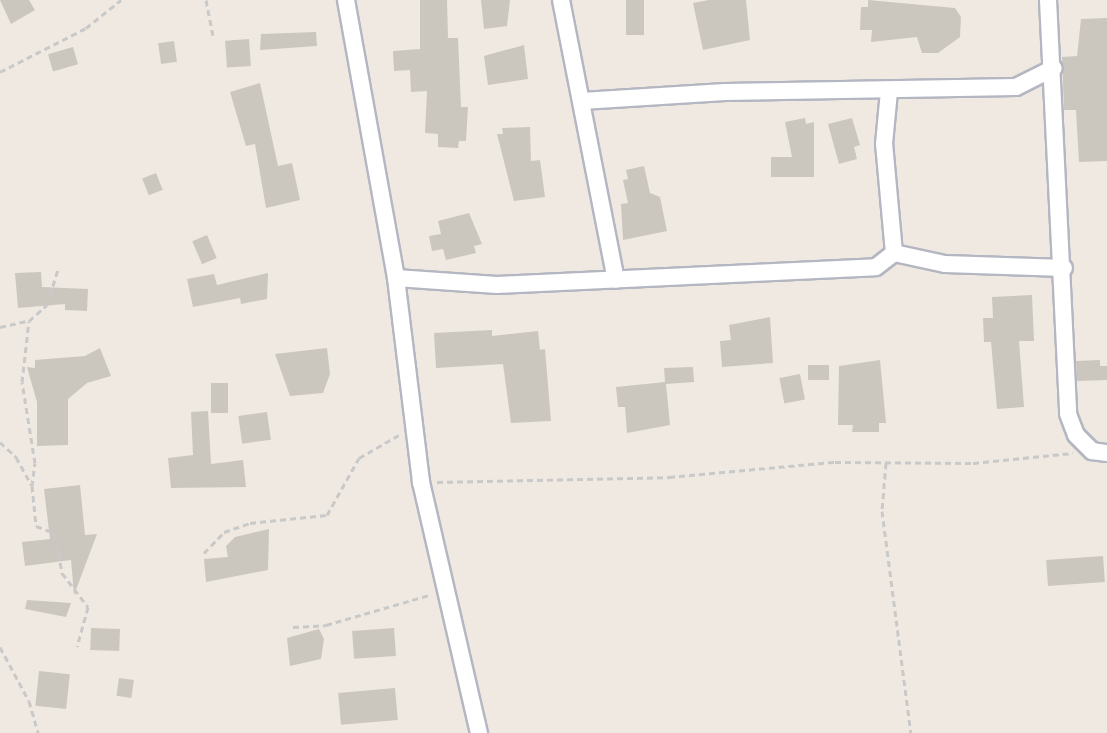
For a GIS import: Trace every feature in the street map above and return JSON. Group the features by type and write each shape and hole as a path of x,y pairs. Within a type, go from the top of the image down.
{"street":[{"path":"346,0 396,278 421,482 479,733"},
{"path":"561,0 616,280"},
{"path":"1048,0 1064,268 1068,414 1076,435 1100,452"},
{"path":"582,101 725,92 1016,87 1054,68"},
{"path":"889,91 884,144 894,253"},
{"path":"396,278 497,285 876,267 894,253"},
{"path":"894,253 945,264 1064,268"}],"path":[{"path":"0,72 86,28 121,0"},
{"path":"206,0 213,35"},
{"path":"0,327 29,321 47,305 58,268"},
{"path":"29,321 22,382 35,463 32,486 36,526 55,533 62,573 88,607 77,647"},
{"path":"204,553 224,532 250,523 327,515 359,458 412,427"},
{"path":"0,442 16,457 32,486"},
{"path":"421,482 669,477 886,462 973,463 1100,452"},
{"path":"886,462 882,511 911,733"},
{"path":"293,627 326,625 414,603 444,582"},
{"path":"0,647 29,701 38,733"}],"building":[{"path":"0,0 29,0 35,10 11,24"},
{"path":"420,0 447,0 448,38 458,38 461,107 468,107 466,141 459,141 458,148 438,147 438,134 425,133 427,91 411,92 410,70 394,71 393,51 420,49"},
{"path":"481,0 510,0 507,26 484,29"},
{"path":"626,0 644,0 644,35 626,35"},
{"path":"746,0 750,40 703,50 693,3"},
{"path":"868,0 955,8 961,17 960,37 938,53 922,53 917,37 871,42 872,30 860,30 861,7 868,7"},
{"path":"1107,18 1107,161 1079,162 1076,110 1064,110 1062,57 1077,56 1081,19"},
{"path":"316,32 317,46 260,50 261,34"},
{"path":"249,39 251,66 227,68 225,41"},
{"path":"174,41 177,62 161,64 158,43"},
{"path":"524,45 528,79 488,85 484,56"},
{"path":"73,47 78,64 53,71 48,54"},
{"path":"260,83 278,166 292,163 300,200 266,208 255,144 246,146 230,92"},
{"path":"805,118 806,124 814,122 814,177 771,177 771,157 792,157 785,122"},
{"path":"852,118 860,145 854,147 857,159 839,164 828,124"},
{"path":"530,127 531,161 540,160 545,197 514,201 497,134 503,134 502,128"},
{"path":"644,166 650,193 660,197 667,231 623,240 621,204 628,203 623,180 628,179 626,170"},
{"path":"156,173 163,190 149,195 142,179"},
{"path":"469,213 482,244 474,246 476,253 446,260 443,249 432,251 429,236 441,234 438,221"},
{"path":"207,235 217,258 202,264 192,241"},
{"path":"41,272 42,287 88,289 87,311 65,310 65,304 18,308 15,273"},
{"path":"268,273 267,299 241,304 240,298 193,307 187,279 214,274 217,285"},
{"path":"1032,295 1034,341 1019,341 1024,407 997,409 991,342 984,342 983,318 993,318 992,297"},
{"path":"770,317 773,363 722,367 720,341 731,340 729,325"},
{"path":"492,330 492,336 538,331 540,350 545,349 551,421 511,423 503,364 436,368 434,333"},
{"path":"100,348 111,376 87,383 68,399 68,445 37,446 37,402 27,367 35,368 35,360 85,356"},
{"path":"327,348 330,374 323,393 290,396 275,354"},
{"path":"880,360 886,423 879,423 879,432 852,432 853,425 838,425 839,366"},
{"path":"1100,360 1100,366 1107,366 1107,380 1077,381 1076,361"},
{"path":"808,365 829,365 829,380 808,380"},
{"path":"693,367 694,382 666,384 670,425 627,433 625,407 618,407 616,387 665,382 664,368"},
{"path":"800,374 805,400 784,404 779,378"},
{"path":"211,383 228,383 228,413 211,413"},
{"path":"208,411 211,464 243,460 246,487 171,488 168,458 193,455 191,412"},
{"path":"267,412 271,440 242,444 238,416"},
{"path":"80,485 85,535 97,534 74,595 71,560 25,566 22,542 50,539 44,489"},
{"path":"269,529 268,570 206,582 204,559 228,557 226,546 235,537"},
{"path":"1103,556 1105,582 1048,586 1046,560"},
{"path":"27,600 71,603 66,617 25,609"},
{"path":"91,628 120,629 119,651 90,650"},
{"path":"394,628 396,656 354,659 352,631"},
{"path":"319,629 324,639 321,659 290,666 287,638"},
{"path":"39,671 70,674 66,709 35,706"},
{"path":"119,678 134,680 131,698 116,696"},
{"path":"395,688 398,720 341,725 338,693"}]}
